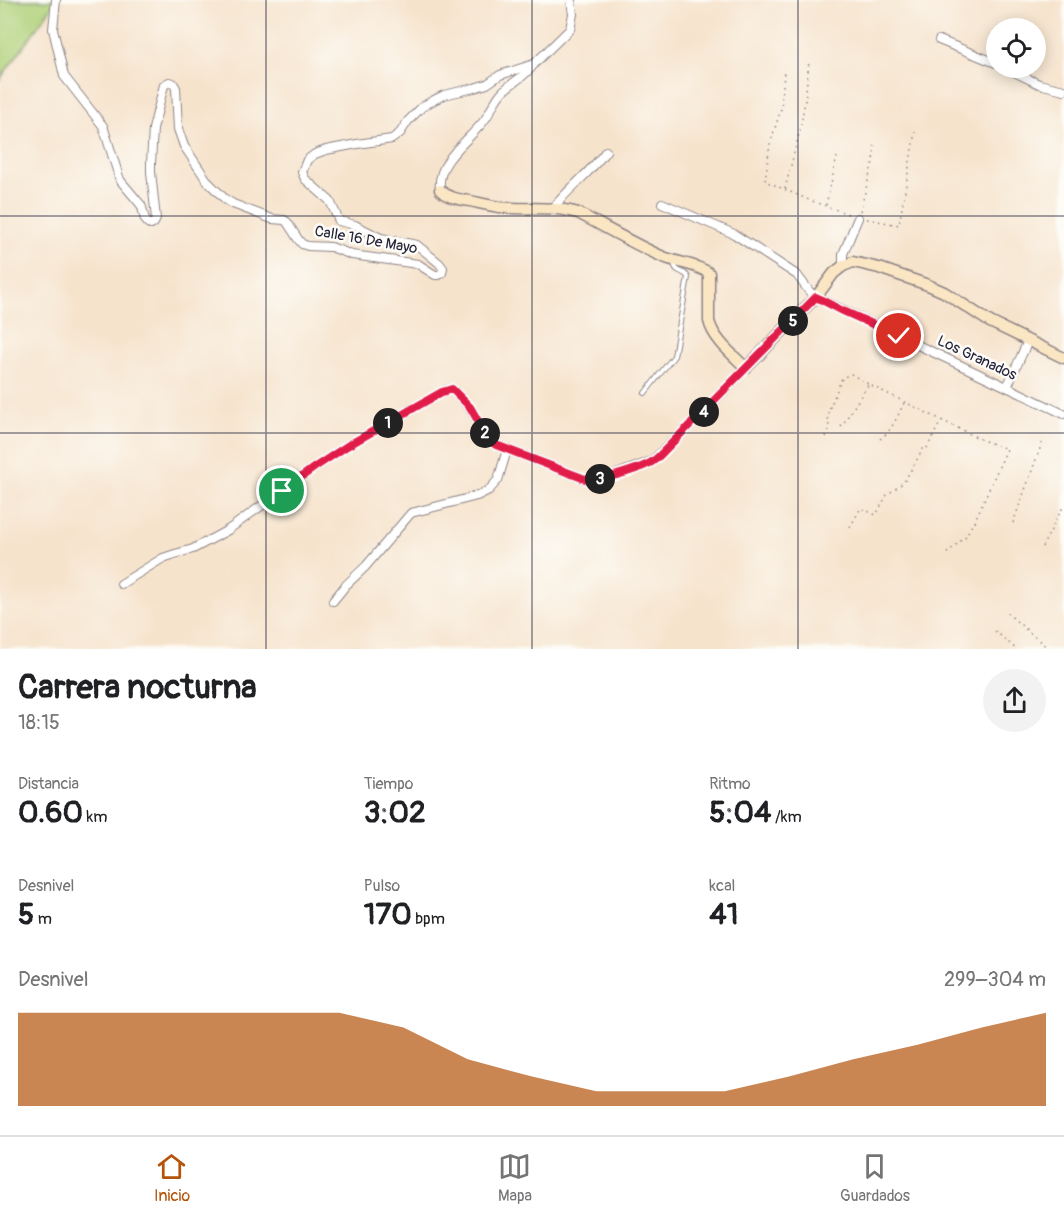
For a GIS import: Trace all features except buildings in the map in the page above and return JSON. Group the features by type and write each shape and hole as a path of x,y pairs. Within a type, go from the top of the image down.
{"street":[{"name":"Calle 16 De Mayo","path":"56,0 53,29 64,76 103,126 120,180 141,205 144,220 147,223 151,225 156,219 151,172 153,129 164,85 169,82 173,83 176,88 178,129 184,146 208,182 225,199 272,219 284,220 302,244 331,247 352,255 418,264 435,275 442,273 443,268 417,245 381,238 355,225 339,221 330,201 305,180 303,167 307,160 315,154 326,150 392,139 422,107 432,101 444,95 480,86 500,75 534,63"},
{"path":"571,0 573,14 570,29 534,63 531,69 502,92 485,119 459,146 442,171 439,181 440,190 445,195 454,198 489,205 511,208 567,209 660,255 702,268 709,273 711,328 746,368"},
{"path":"939,40 986,59"},
{"path":"1027,78 1039,84 1064,90"},
{"path":"554,208 563,196 594,167 606,151"},
{"name":"Los Granados","path":"662,203 734,234 797,275 816,297 1064,414"},
{"path":"843,266 843,254 858,218"},
{"path":"121,584 163,558 193,549 228,530 347,446 446,390 452,389 470,407 492,443 585,479 606,478 652,461 703,413 816,297 834,273 853,262 879,268 944,292 990,322 1064,358"},
{"path":"1007,387 1028,341"},
{"path":"333,601 411,513 477,496 489,490 498,480 507,450"}],"lane":[{"path":"645,393 674,356 688,277 686,273 678,270 674,261"}],"path":[{"path":"785,190 800,130 809,61"},
{"path":"784,73 781,109 770,144 765,181 858,218 899,225 915,132"},
{"path":"858,218 873,162 875,141"},
{"path":"826,206 837,157"},
{"path":"826,437 829,430 828,412 842,378 851,374 982,440 1007,449 975,520 965,537 945,555"},
{"path":"842,427 868,384"},
{"path":"880,439 885,436 905,402"},
{"path":"850,526 861,508 876,515 887,495 904,482 923,449 926,450 941,420"},
{"path":"1013,523 1042,443"},
{"path":"1042,547 1064,505"},
{"path":"1007,613 1049,649"},
{"path":"995,631 1016,649"}],"green space":[{"path":"0,0 57,0 0,79"}],"route":[{"path":"282,491 347,446 442,392 452,389 470,407 492,443 585,479 606,478 649,463 665,450 816,297 899,336"}]}
